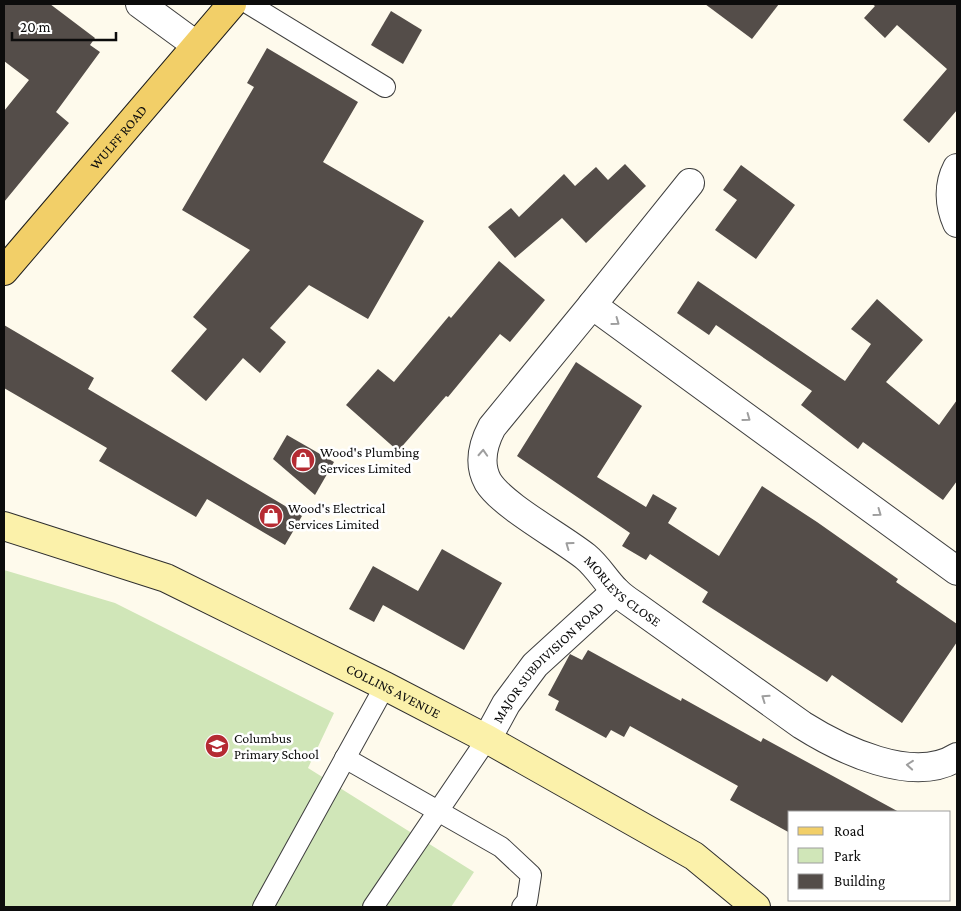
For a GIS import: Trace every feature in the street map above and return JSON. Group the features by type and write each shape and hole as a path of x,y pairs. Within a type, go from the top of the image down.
{"main road":[{"name":"WULFF ROAD","path":"4,271 232,4"}],"street":[{"path":"140,4 196,45"},
{"path":"957,168 952,179 951,209 957,222"},
{"name":"MORLEYS CLOSE","path":"690,183 492,427 484,442 482,457 485,475 489,483 501,496 584,556 616,591 802,725 830,742 854,753 902,765 936,765 957,757"},
{"path":"592,305 957,571"},
{"name":"COLLINS AVENUE","path":"4,526 166,578 385,686 487,739 694,856 756,907"},
{"name":"MAJOR SUBDIVISION ROAD","path":"487,739 506,704 535,665 616,591"}],"lane":[{"path":"249,4 385,87"},
{"path":"263,907 385,686"},
{"path":"374,907 487,739"},
{"path":"345,758 501,847 531,875 527,901 522,907"}],"green space":[{"name":"Columbus Primary School","path":"4,570 115,603 334,713 308,768 474,872 451,907 4,907"}],"building":[{"path":"4,4 50,4 95,38 90,45 100,52 56,112 69,123 4,202 4,111 29,80 4,61"},
{"path":"705,4 779,4 752,39"},
{"path":"872,4 957,4 957,110 929,143 903,120 947,69 897,25 885,38 864,18 875,6"},
{"path":"391,11 422,30 403,64 371,45"},
{"path":"267,48 358,102 323,162 424,221 368,319 309,285 270,328 286,342 260,373 243,358 206,401 171,371 207,329 193,317 250,250 182,210 254,87 247,83"},
{"path":"625,164 646,186 586,243 562,218 515,258 488,227 511,208 519,217 564,174 575,186 596,167 608,180"},
{"path":"741,165 795,205 756,259 715,230 737,200 723,190"},
{"path":"499,261 545,300 510,342 500,334 448,397 446,396 398,451 346,405 378,369 394,382 449,316 451,318"},
{"path":"698,281 845,381 871,344 851,329 877,299 923,340 886,382 939,425 957,400 957,481 943,500 863,442 858,449 801,405 812,391 716,325 709,335 677,313"},
{"path":"4,325 94,378 88,389 302,516 285,545 207,499 196,517 99,461 107,448 4,388"},
{"path":"576,362 642,406 597,477 646,507 653,494 677,508 668,523 719,556 762,486 898,579 896,582 957,624 957,642 902,723 832,675 827,682 702,602 708,592 650,554 646,560 622,546 630,533 517,456"},
{"path":"287,435 334,462 315,495 273,459"},
{"path":"442,549 502,583 464,650 383,605 374,622 349,609 373,566 418,591"},
{"path":"588,650 681,701 682,698 761,742 763,738 897,811 788,811 788,832 730,800 738,786 630,726 624,737 611,730 606,738 555,710 559,701 548,695 570,654 582,660"}],"place":[{"name":"Wood's Plumbing Services Limited","path":"303,460"},
{"name":"Wood's Electrical Services Limited","path":"271,516"},
{"name":"Columbus Primary School","path":"217,746"}]}
